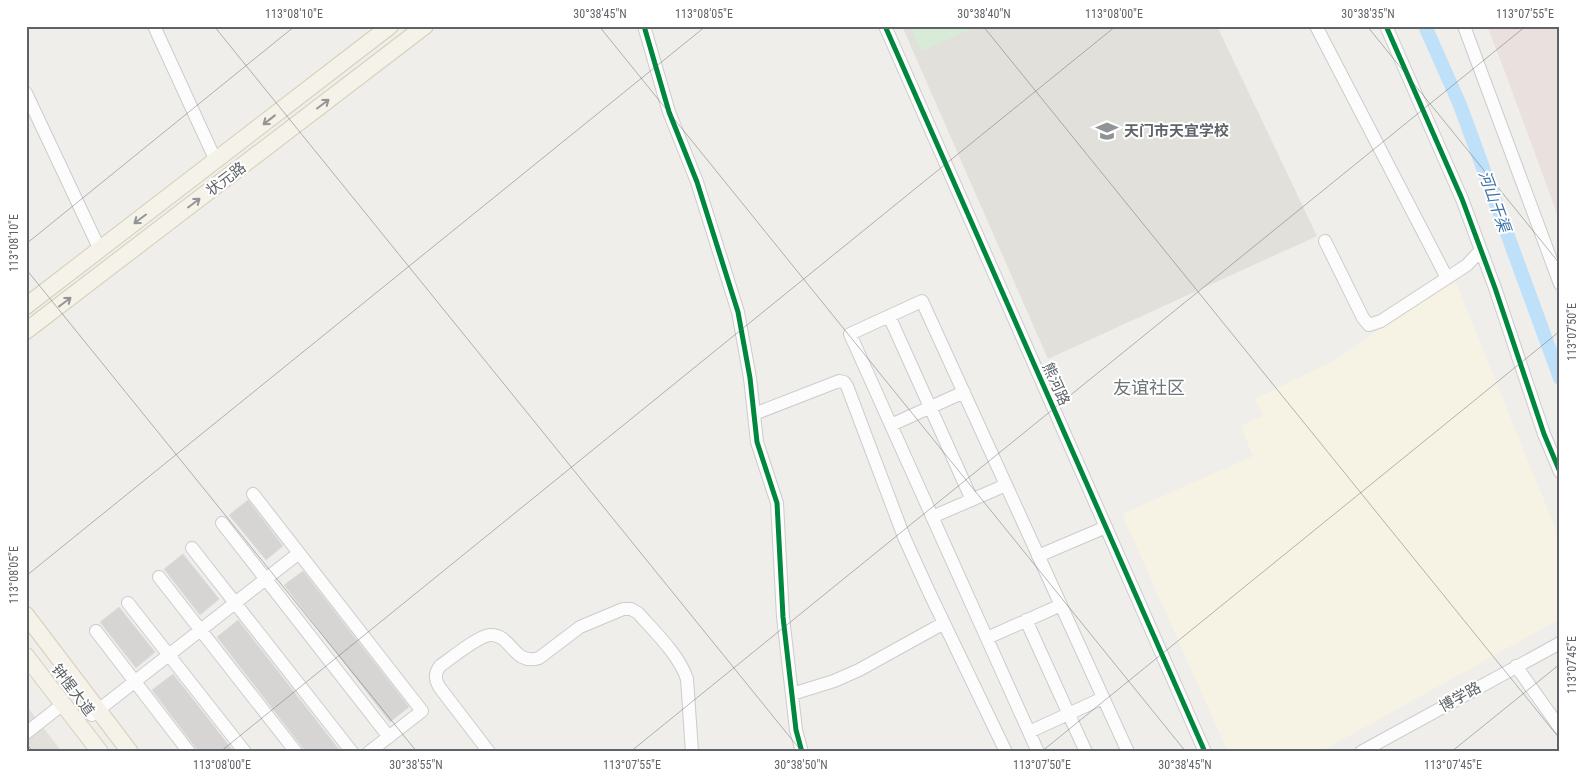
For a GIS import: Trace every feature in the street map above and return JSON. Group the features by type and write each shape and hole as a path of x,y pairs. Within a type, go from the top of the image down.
{"main road":[{"name":"状元路","path":"26,306 390,26"},
{"name":"状元路","path":"26,331 425,26"},
{"path":"26,615 95,713 130,752"},
{"name":"钟惺大道","path":"26,628 95,713 120,752"},
{"name":"钟惺大道","path":"26,656 59,707 100,752"},
{"path":"26,671 59,707 88,752"}],"street":[{"path":"154,26 216,161"},
{"path":"644,26 669,112 697,182 738,312 750,378 757,442 778,503 784,617 796,730 802,752"},
{"name":"熊河路","path":"885,26 1205,752"},
{"path":"1316,26 1447,278"},
{"path":"1386,26 1462,199 1495,288 1544,434 1560,472"},
{"path":"1464,26 1560,284"},
{"path":"26,93 100,250"},
{"path":"1325,241 1363,318 1369,325 1381,321 1467,265 1481,250"},
{"path":"1038,752 850,334 922,301 1128,752"},
{"path":"889,316 972,500"},
{"path":"754,414 839,381 844,382 847,386 904,537 1006,752"},
{"path":"891,425 964,392"},
{"path":"932,517 1006,485"},
{"path":"253,494 422,711 370,752"},
{"path":"222,523 389,737"},
{"path":"1038,556 1106,527"},
{"path":"192,548 352,752"},
{"path":"95,713 299,553"},
{"path":"159,577 296,752"},
{"path":"128,603 245,752"},
{"path":"987,638 1061,605"},
{"path":"490,752 436,682 436,670 478,639 491,635 502,638 518,655 526,659 539,658 580,627 623,608 631,609 638,613 685,671 692,752"},
{"path":"1026,620 1086,752"},
{"path":"792,694 859,670 944,623"},
{"path":"96,631 189,752"},
{"name":"博学路","path":"1361,752 1560,642"},
{"path":"1516,666 1560,728"},
{"path":"1029,732 1103,698"},
{"path":"26,733 59,707"}],"shaded area":[{"name":"天门市天宜学校","path":"902,26 1217,26 1317,236 1048,359"},
{"path":"1487,26 1560,26 1560,222 1505,72"},
{"path":"1454,278 1560,540 1560,619 1320,752 1228,752 1122,514 1253,456 1241,426 1263,416 1255,399 1335,360"},
{"path":"26,705 62,752 26,752"}],"green space":[{"path":"910,26 968,26 970,30 921,51"}],"building":[{"path":"248,500 283,546 266,560 229,515"},
{"path":"183,554 219,599 200,615 164,569"},
{"path":"303,571 409,707 390,722 284,585"},
{"path":"119,607 155,652 136,668 100,622"},
{"path":"238,620 341,752 306,752 217,637"},
{"path":"173,674 234,752 199,752 152,690"}],"waterway":[{"name":"河山干渠","path":"1425,26 1460,105 1560,378"}],"cycle path":[{"path":"644,26 669,112 697,182 738,312 750,378 757,442 777,503 783,617 796,730 802,752"},
{"path":"885,26 1205,752"},
{"path":"1386,26 1462,199 1495,288 1544,434 1560,472"}],"place":[{"name":"天门市天宜学校","path":"1107,131"}],"district":[{"name":"友谊社区","path":"1149,388"}]}
